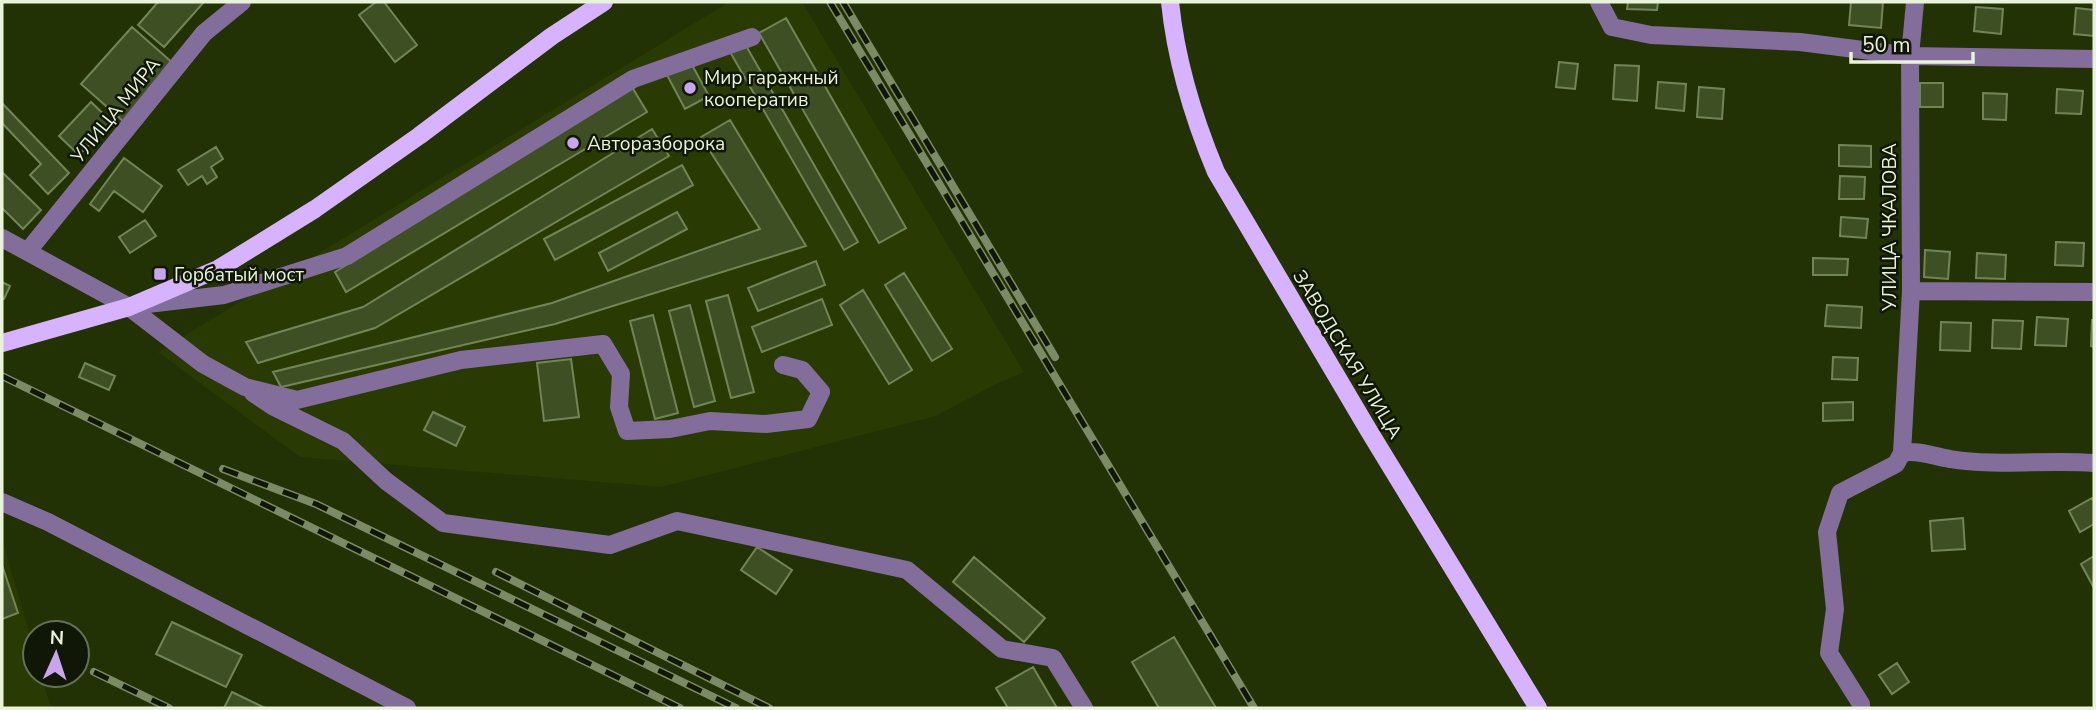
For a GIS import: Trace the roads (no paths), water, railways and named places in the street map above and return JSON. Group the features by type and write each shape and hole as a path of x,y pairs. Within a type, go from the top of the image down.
{"main road":[{"path":"2,343 129,307 218,269 315,209 419,136 552,36 604,2"},
{"name":"ЗАВОДСКАЯ УЛИЦА","path":"1170,2 1186,89 1216,172 1369,431 1538,708"}],"street":[{"name":"УЛИЦА МИРА","path":"28,251 204,33 242,2"},
{"name":"УЛИЦА ЧКАЛОВА","path":"1902,453 1911,291 1910,56 1915,2"},
{"path":"1599,3 1612,27 1651,35 1800,42 1910,56 2094,59"},
{"path":"129,307 224,295 348,256 633,79 752,37"},
{"path":"2,237 129,307 203,363 274,407 343,441 386,481 443,523 610,545 677,521 907,570 1002,649 1052,658 1084,708"},
{"path":"1911,291 2094,292"},
{"path":"245,387 297,400 461,360 603,344 621,374 619,407 627,431 710,421 766,424 808,419 821,392 802,370 783,365"},
{"path":"1861,708 1829,653 1835,609 1827,532 1840,493 1896,464 1902,453 1911,451 1962,461 2094,463"},
{"path":"2,502 48,522 407,708"}],"railway":[{"path":"830,2 1254,708"},
{"path":"843,2 1055,357"},
{"path":"2,376 680,708"},
{"path":"223,469 316,504 736,708"},
{"path":"496,572 769,708"},
{"path":"94,672 169,708"}],"place":[{"name":"Мир гаражный кооператив","path":"690,88"},
{"name":"Авторазборока","path":"573,143"},
{"name":"Горбатый мост","path":"160,274"}]}
